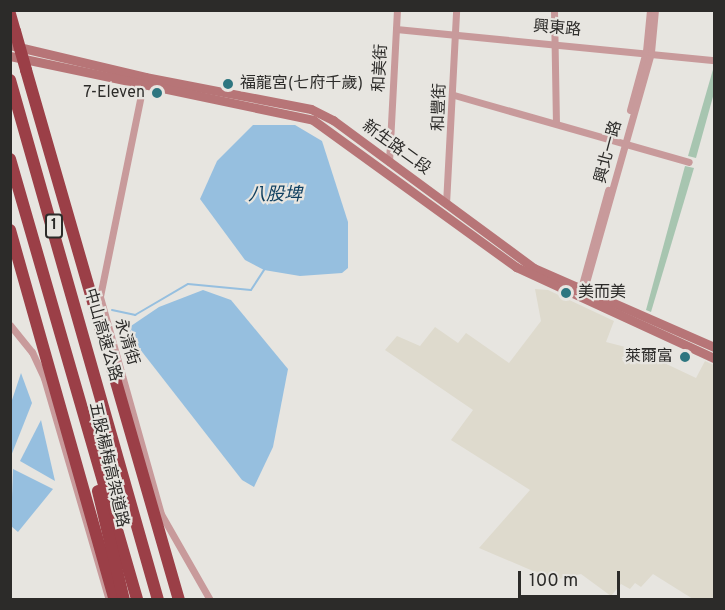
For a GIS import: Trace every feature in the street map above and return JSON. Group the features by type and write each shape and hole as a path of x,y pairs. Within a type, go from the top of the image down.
{"highway":[{"path":"10,14 179,600"},
{"name":"中山高速公路","path":"10,80 96,373 158,600"},
{"name":"1","path":"10,159 137,600"},
{"path":"10,230 115,600"},
{"name":"五股楊梅高架道路","path":"61,338 124,600"},
{"name":"五股楊梅高架道路","path":"96,373 165,600"}],"main road":[{"name":"新生路二段","path":"10,45 144,82 313,120 516,267 714,347"},
{"name":"新生路二段","path":"10,56 42,66 311,109 389,162 534,267 714,358"}],"street":[{"name":"和美街","path":"389,162 397,10"},
{"name":"和豐街","path":"446,204 454,95 456,10"},
{"path":"554,10 556,123"},
{"path":"649,51 650,10"},
{"path":"649,51 655,10"},
{"name":"興東路","path":"396,29 649,51 714,60"},
{"name":"興北一路","path":"582,292 649,51"},
{"name":"永清街","path":"144,82 101,280 102,308 161,514 210,600"},
{"path":"454,95 689,162"},
{"path":"10,325 32,352 44,378 109,600"}],"shaded area":[{"path":"535,289 548,290 614,321 606,342 637,350 696,378 705,361 714,365 714,599 693,599 653,574 641,587 635,583 630,589 621,584 611,596 581,574 554,580 479,548 530,490 451,440 473,410 385,350 397,336 420,346 435,327 458,343 466,333 509,363 541,321"}],"green space":[{"path":"714,66 714,93 696,158 688,156"},
{"path":"685,166 694,168 651,312 646,310"}],"water":[{"name":"八股埤","path":"253,125 295,125 322,141 348,222 348,268 342,273 300,276 264,270 245,260 200,199 217,161"},
{"path":"203,290 231,300 288,369 273,447 254,487 242,480 125,330 159,307"},
{"path":"21,373 32,403 11,456 11,403"},
{"path":"41,420 55,481 20,461"},
{"path":"13,469 53,489 18,532 11,526"}],"waterway":[{"path":"112,310 135,315 188,284 251,290 264,270"}],"place":[{"name":"福龍宮(七府千歲)","path":"228,84"},
{"name":"7-Eleven","path":"157,93"},
{"name":"美而美","path":"566,293"},
{"name":"萊爾富","path":"685,357"}]}
